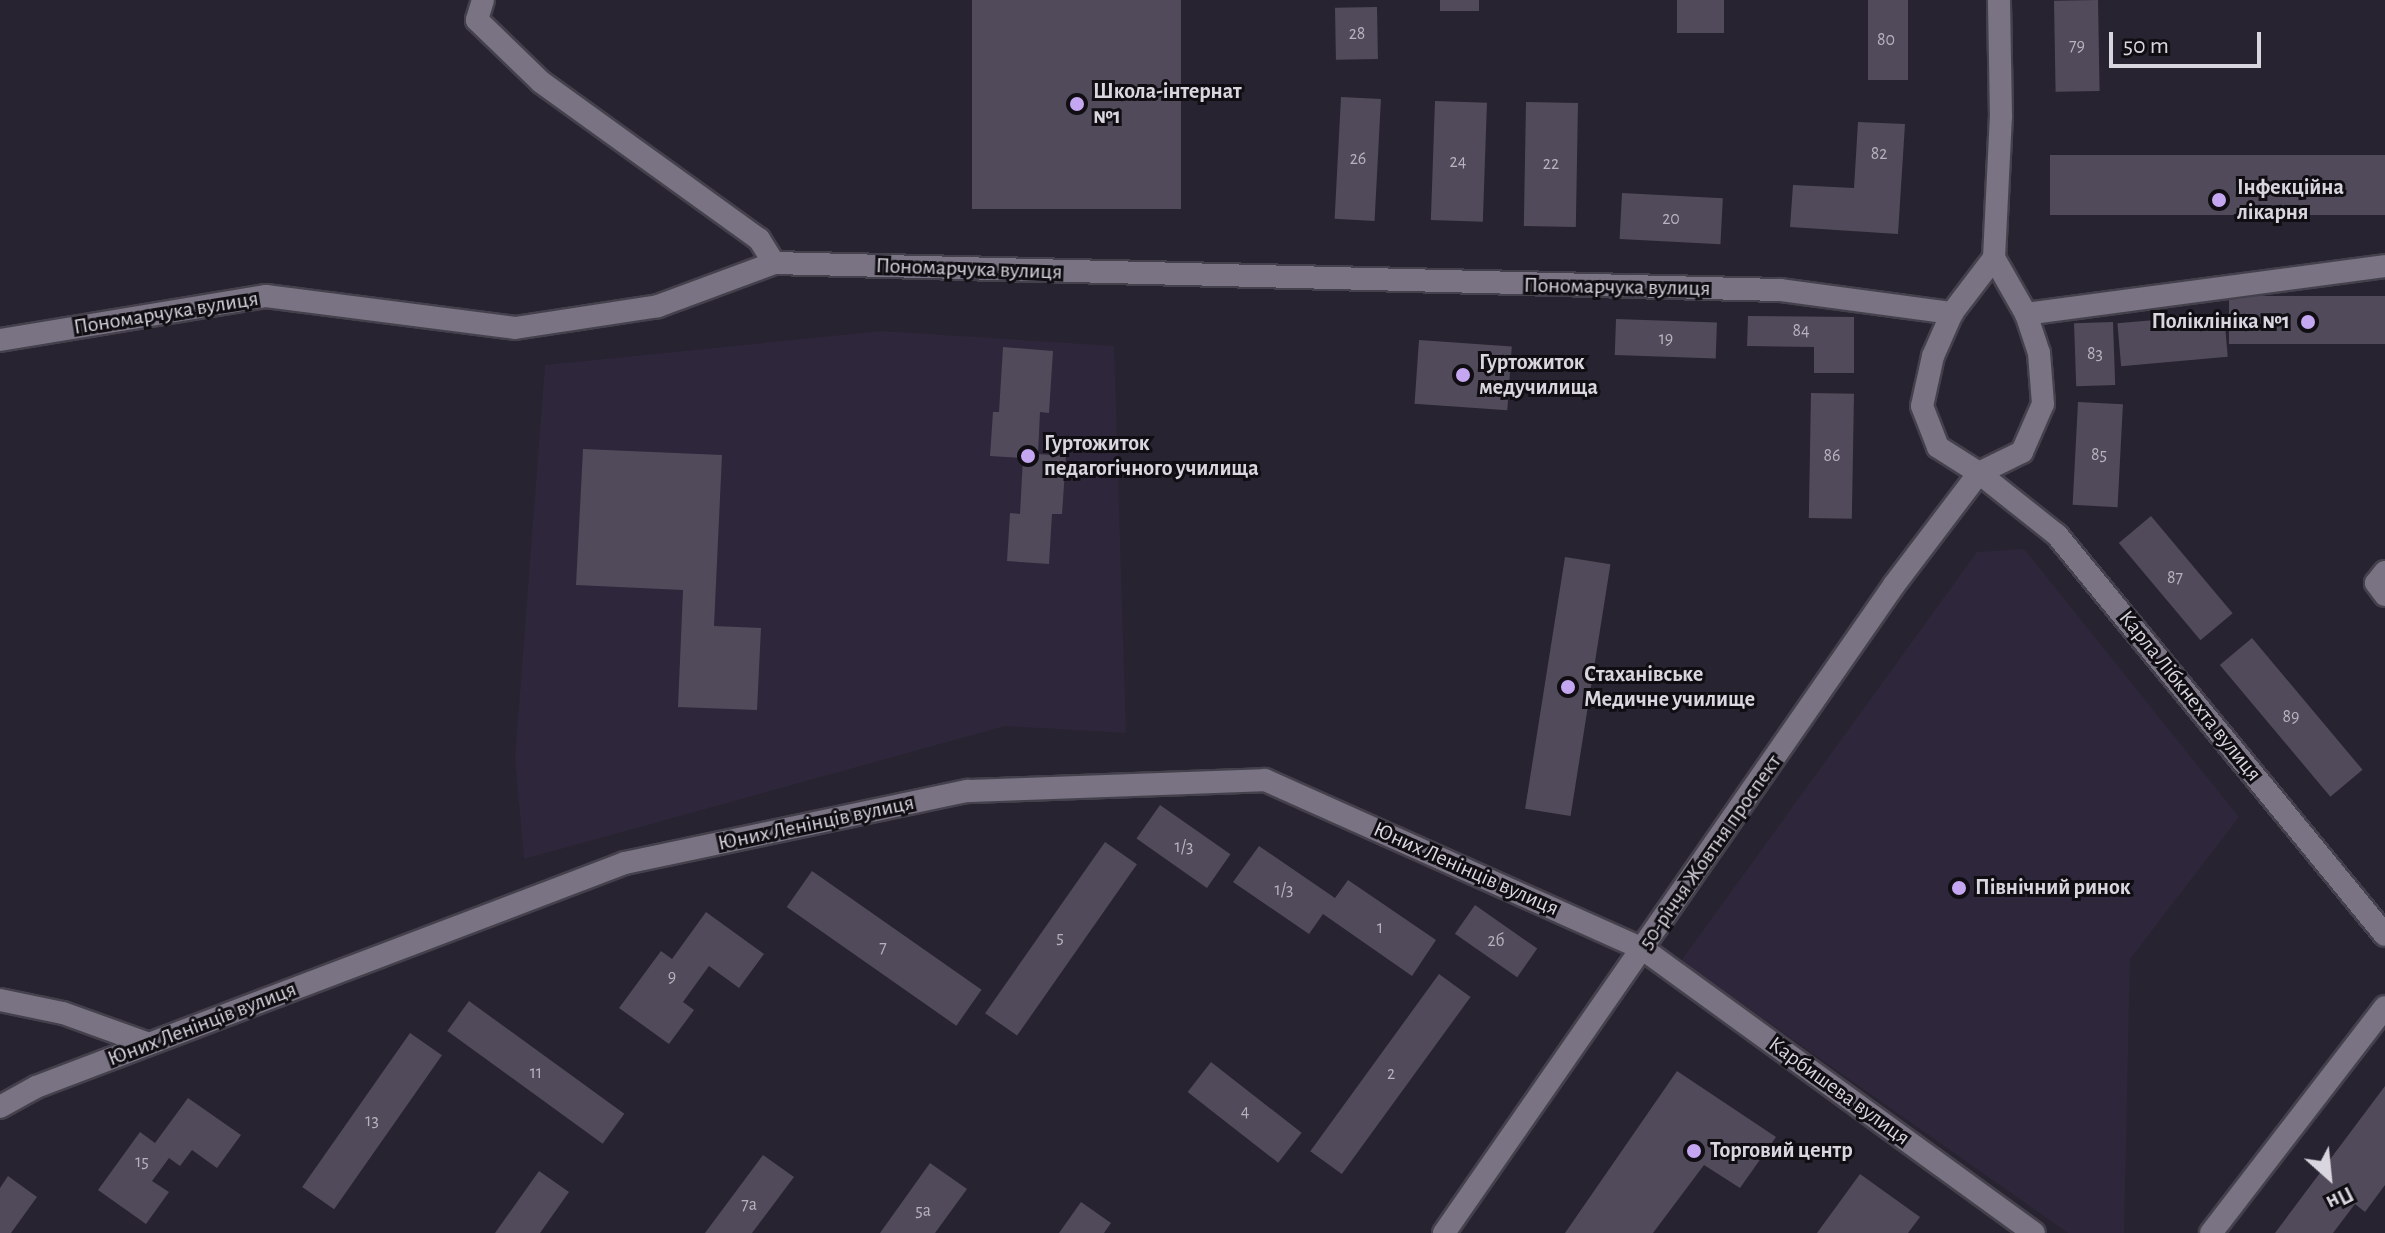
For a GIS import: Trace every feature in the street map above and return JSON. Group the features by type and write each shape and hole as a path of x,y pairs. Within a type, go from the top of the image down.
{"street":[{"path":"483,0 477,20 541,82 759,239 774,263"},
{"path":"1979,473 2022,452 2043,404 2039,353 2026,314 1994,258 2001,117 1999,0"},
{"name":"Карла Лібкнехта вулиця","path":"1994,258 1952,313 1933,356 1922,406 1938,447 1979,473 2057,535 2385,935"},
{"name":"Пономарчука вулиця","path":"0,340 266,296 515,328 658,306 774,263 1781,290 1952,313"},
{"path":"2026,314 2385,266"},
{"name":"50-річчя Жовтня проспект","path":"1444,1233 1894,585 1979,473"},
{"path":"2385,572 2376,583 2385,595"},
{"name":"Юних Ленінців вулиця","path":"0,1107 36,1087 625,863 968,791 1265,780 1643,949"},
{"name":"Карбишева вулиця","path":"1643,949 2034,1233"},
{"path":"0,1000 63,1013 149,1044"},
{"path":"2211,1233 2385,1007"}],"shaded area":[{"path":"882,331 1114,346 1126,733 1005,726 524,859 515,758 545,365"},
{"name":"Північний ринок","path":"2024,549 2239,817 2130,959 2124,1233 2068,1233 1681,961 1977,552"}],"building":[{"name":"Школа-інтернат №1","path":"972,0 1181,0 1181,209 972,209"},
{"path":"1440,0 1479,0 1479,11 1440,11"},
{"path":"1677,0 1724,0 1724,33 1677,33"},
{"path":"1868,0 1908,0 1908,80 1868,80"},
{"path":"2098,0 2100,91 2056,92 2054,1"},
{"path":"1377,7 1378,59 1336,60 1335,8"},
{"path":"1341,97 1381,99 1375,221 1335,219"},
{"path":"1435,101 1487,103 1483,222 1431,220"},
{"path":"1526,102 1578,103 1576,227 1524,226"},
{"path":"1858,122 1905,124 1898,234 1790,227 1793,185 1854,188"},
{"name":"Інфекційна лікарня","path":"2050,155 2385,155 2385,215 2050,215"},
{"path":"1622,193 1723,198 1720,244 1620,239"},
{"name":"Поліклініка №1","path":"2229,296 2385,296 2385,344 2229,344"},
{"path":"2224,314 2228,357 2121,366 2117,323"},
{"path":"1748,316 1854,317 1854,373 1814,373 1814,347 1747,346"},
{"path":"1616,319 1717,323 1716,359 1615,355"},
{"path":"2113,322 2115,385 2076,386 2074,323"},
{"name":"Гуртожиток медучилища","path":"1419,340 1512,346 1507,410 1415,404"},
{"name":"Гуртожиток педагогічного училища","path":"1003,347 1053,351 1049,413 1040,412 1038,454 1066,456 1062,514 1052,514 1049,564 1007,561 1010,513 1020,514 1023,458 990,456 993,412 999,412"},
{"path":"1811,393 1854,394 1852,519 1809,518"},
{"path":"2078,402 2123,404 2118,507 2073,505"},
{"path":"583,449 722,455 714,626 761,628 757,710 678,707 683,590 576,585"},
{"path":"2151,516 2233,613 2200,640 2119,543"},
{"name":"Стаханівське Медичне училище","path":"1565,557 1610,564 1571,816 1525,809"},
{"path":"2252,638 2363,770 2330,797 2220,665"},
{"path":"1160,805 1230,854 1207,888 1136,839"},
{"path":"1105,842 1137,864 1017,1036 985,1013"},
{"path":"1259,846 1335,898 1348,880 1436,940 1412,976 1323,914 1309,934 1233,882"},
{"path":"812,871 982,990 956,1026 787,907"},
{"path":"1475,905 1537,949 1517,977 1455,934"},
{"path":"706,912 764,954 739,988 709,966 683,1002 694,1010 669,1044 619,1008 661,951 672,959"},
{"path":"1439,974 1471,997 1342,1174 1310,1151"},
{"path":"469,1001 624,1114 603,1144 447,1031"},
{"path":"410,1033 442,1055 334,1209 302,1187"},
{"path":"1211,1062 1302,1133 1278,1163 1188,1092"},
{"name":"Торговий центр","path":"1677,1071 1776,1137 1740,1188 1704,1165 1653,1233 1565,1233"},
{"path":"2385,1086 2385,1185 2365,1212 2355,1204 2333,1233 2275,1233"},
{"path":"188,1098 241,1135 217,1168 192,1150 180,1166 169,1158 152,1181 169,1192 146,1224 98,1190 140,1132 155,1143"},
{"path":"763,1155 794,1177 752,1233 705,1233"},
{"path":"930,1163 967,1189 935,1233 880,1233"},
{"path":"539,1171 569,1192 540,1233 495,1233"},
{"path":"1860,1174 1920,1217 1908,1233 1817,1233"},
{"path":"8,1176 37,1197 11,1233 0,1233 0,1188"},
{"path":"1081,1202 1111,1223 1104,1233 1059,1233"}],"place":[{"name":"Школа-інтернат №1","path":"1077,104"},
{"name":"Інфекційна лікарня","path":"2219,200"},
{"name":"Поліклініка №1","path":"2308,322"},
{"name":"Гуртожиток медучилища","path":"1463,375"},
{"name":"Гуртожиток педагогічного училища","path":"1028,456"},
{"name":"Стаханівське Медичне училище","path":"1568,687"},
{"name":"Північний ринок","path":"1959,888"},
{"name":"Торговий центр","path":"1694,1151"}]}
